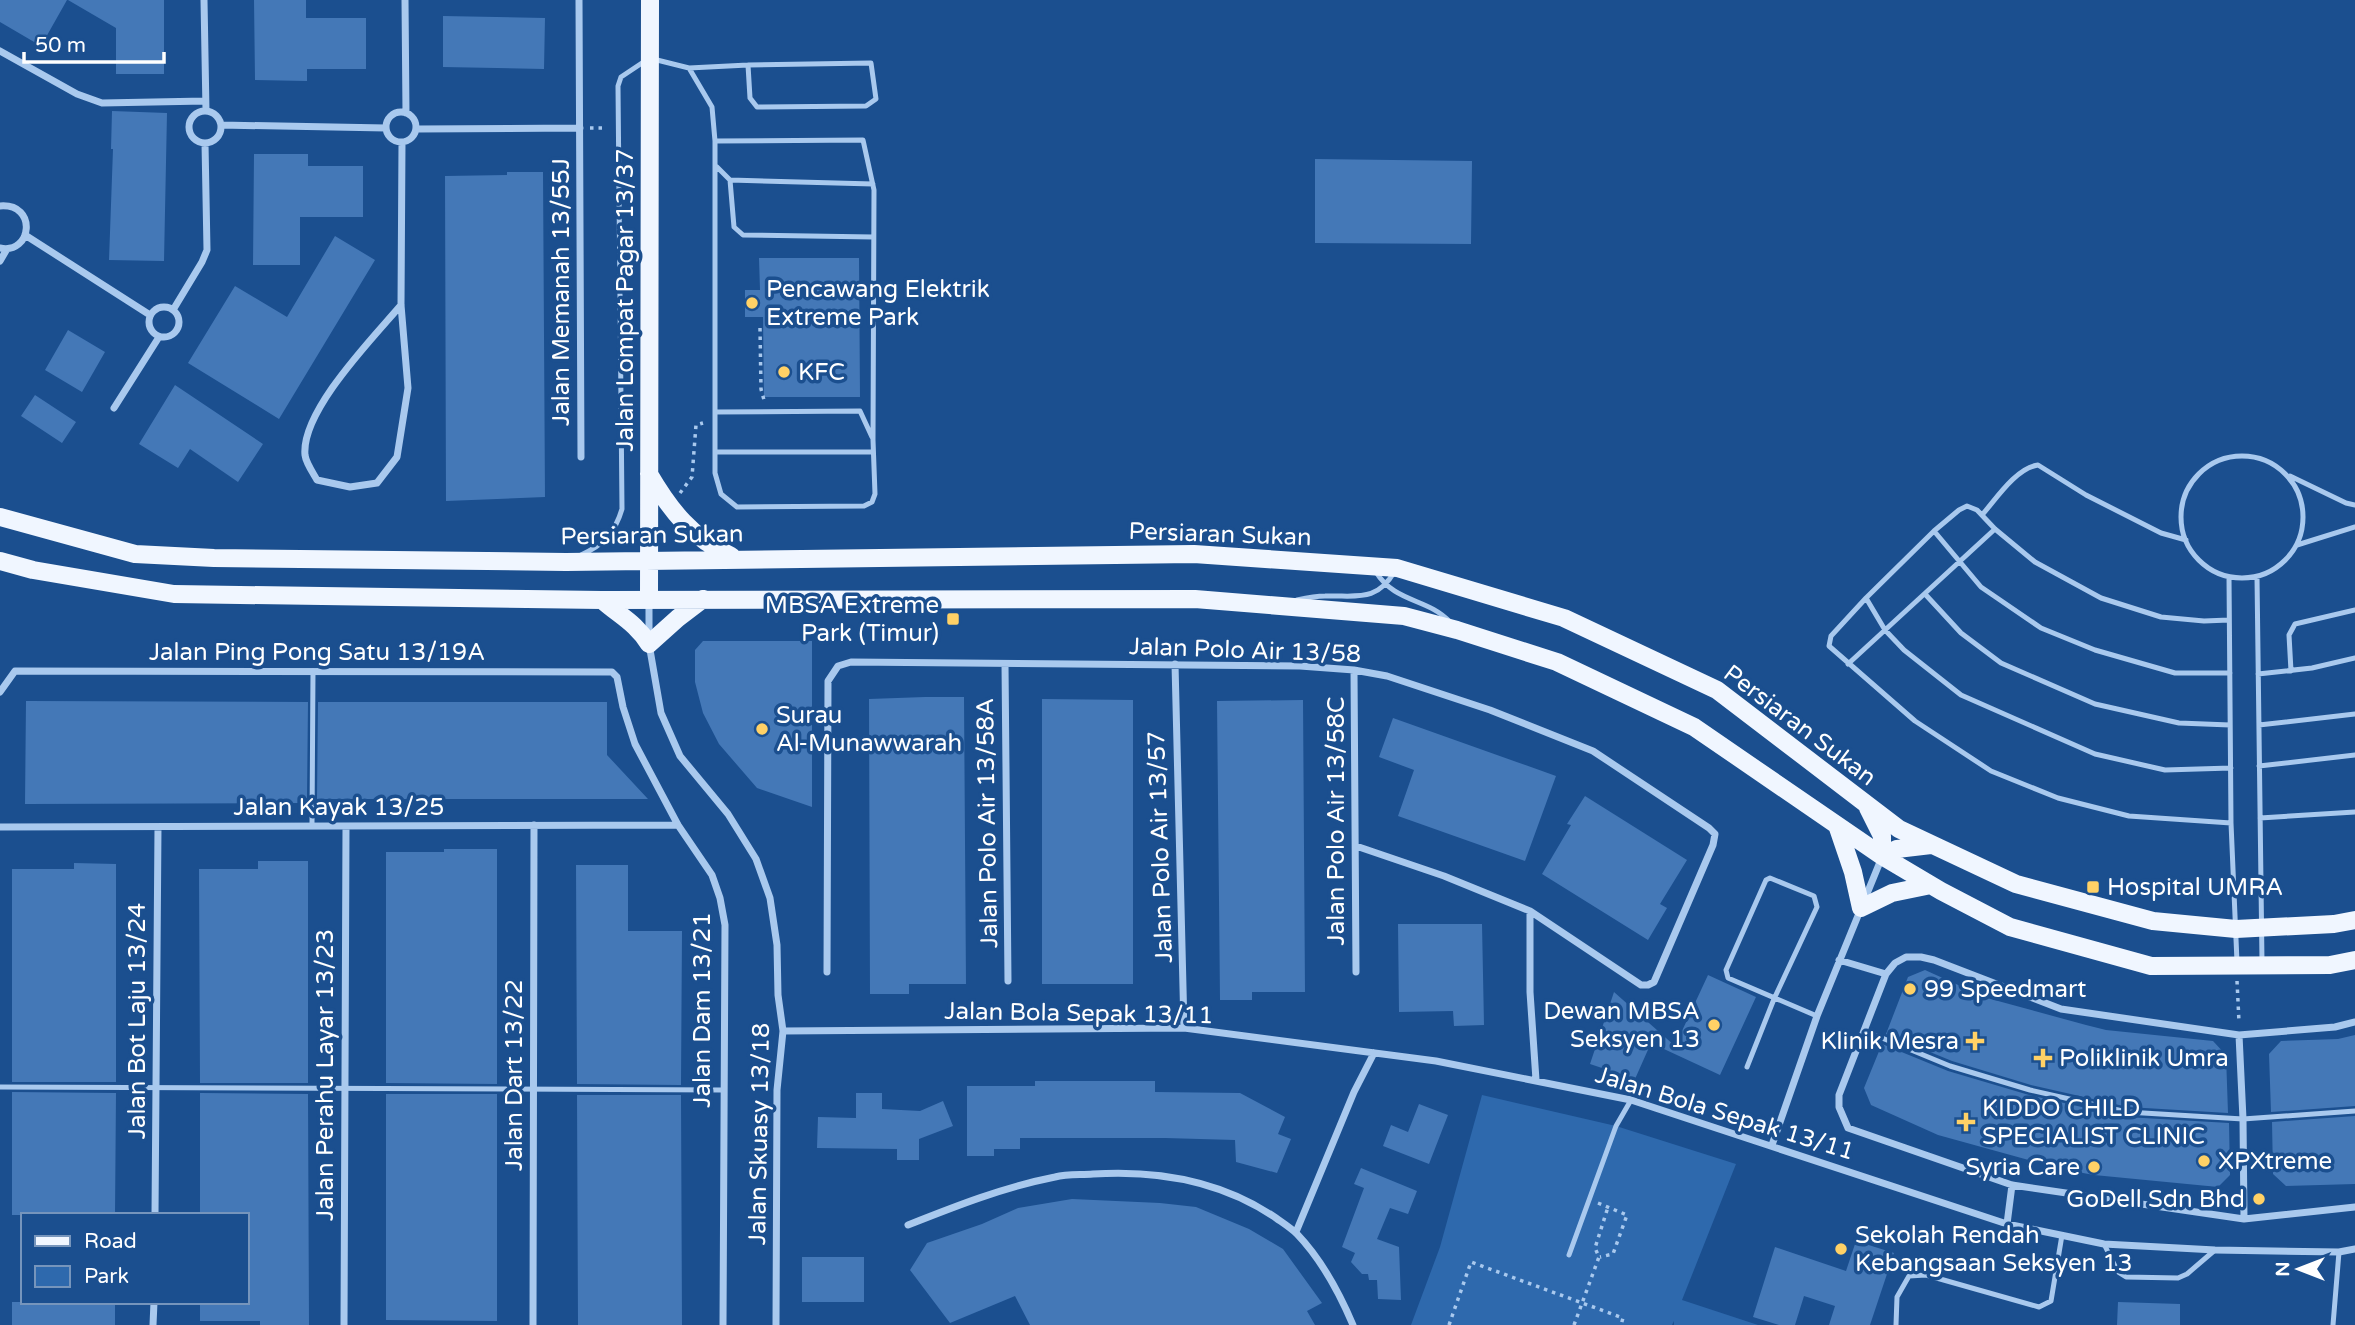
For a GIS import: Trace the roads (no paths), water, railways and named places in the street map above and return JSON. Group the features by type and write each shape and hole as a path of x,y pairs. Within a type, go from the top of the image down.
{"main road":[{"name":"Jalan Lompat Pagar 13/37","path":"649,599 650,0"},
{"path":"649,474 674,514 690,531 712,547 736,558"},
{"name":"Persiaran Sukan","path":"0,517 135,554 214,558 566,562 1194,554 1397,568 1564,618 1717,690 1899,829 2015,884 2153,921 2261,929 2355,920"},
{"path":"0,561 33,570 174,594 602,600 1181,599 1404,616 1557,662 1694,727 1882,856 2010,927 2151,966 2262,967 2330,965 2355,960"},
{"path":"602,600 631,621 649,644 703,599"},
{"path":"1866,805 1882,836 1882,856"},
{"path":"1837,825 1853,872 1861,908 1892,892 1931,885"},
{"path":"1882,856 1897,849 1931,845"}],"street":[{"path":"204,0 206,111"},
{"path":"405,0 406,113"},
{"name":"Jalan Memanah 13/55J","path":"579,0 581,457"},
{"path":"0,51 77,94 102,103 205,101"},
{"path":"206,111 216,115 221,125 220,134 214,141 205,144 197,141 188,127 191,118 206,111"},
{"path":"396,113 406,113 414,119 417,129 412,139 402,143 391,139 386,128 388,118 396,113"},
{"path":"221,125 386,128"},
{"path":"417,129 580,128"},
{"path":"401,305 330,390 307,435 305,457 317,480 350,487 377,483 397,457 408,388 401,305 402,143"},
{"path":"173,310 202,262 206,250 205,144"},
{"path":"0,206 10,206 21,212 27,223 26,235 18,245 4,248 0,261"},
{"path":"26,235 150,315"},
{"path":"165,307 173,310 179,325 175,333 159,337 152,332 150,315 156,309 165,307"},
{"path":"114,408 159,337"},
{"name":"Jalan Skuasy 13/18","path":"649,599 649,644 661,713 680,755 728,814 756,859 770,898 777,945 778,995 783,1031 777,1090 776,1325"},
{"name":"Jalan Polo Air 13/58","path":"827,972 828,681 838,666 850,662 1300,666 1354,670 1387,676 1490,710 1593,751 1715,834 1713,845 1654,982 1648,985 1641,985 1530,911"},
{"name":"Jalan Polo Air 13/58A","path":"1004,664 1008,981"},
{"name":"Jalan Polo Air 13/57","path":"1175,664 1184,1028"},
{"name":"Jalan Polo Air 13/58C","path":"1354,670 1356,972"},
{"name":"Jalan Ping Pong Satu 13/19A","path":"0,692 15,671 604,671 612,672 617,677"},
{"name":"Jalan Dam 13/21","path":"617,677 623,708 635,744 678,825 712,875 725,925 723,1325"},
{"name":"Jalan Dart 13/22","path":"533,1325 534,825"},
{"name":"Jalan Kayak 13/25","path":"0,827 678,825"},
{"name":"Jalan Perahu Layar 13/23","path":"344,1325 346,826"},
{"name":"Jalan Bot Laju 13/24","path":"155,1213 158,827"},
{"path":"1356,846 1444,876 1530,911 1530,992 1536,1080"},
{"path":"1772,1145 1817,1016 1882,856"},
{"path":"2355,1023 2239,1035 2061,1009 1934,960 1906,957 1895,963 1886,974 1839,1094 1839,1107 1849,1128 2012,1185 2244,1219 2355,1208"},
{"path":"1839,960 1886,974"},
{"name":"Jalan Bola Sepak 13/11","path":"783,1031 1184,1028 1436,1061 1631,1100 2007,1224 2104,1244 2215,1250 2339,1252 2355,1249"},
{"path":"2239,1035 2244,1119 2244,1219"},
{"path":"1296,1232 1354,1092 1374,1053"},
{"path":"908,1225 988,1194 1058,1176 1107,1173 1160,1175 1211,1185 1258,1206 1296,1232 1317,1258 1340,1296 1353,1325"},
{"path":"2007,1224 2012,1185"},
{"path":"153,1325 154,1304"}],"lane":[{"path":"566,562 604,541 617,525 622,509 618,86 621,77 650,58 689,68 748,65 871,63 876,99 866,106 757,107 750,98 748,65"},
{"path":"689,68 712,107 715,141 715,473 721,494 737,507 864,506 872,502 875,494 873,184 863,140 715,141"},
{"path":"716,167 730,180 873,184"},
{"path":"730,180 734,227 743,235 873,237"},
{"path":"715,412 859,411 873,440"},
{"path":"715,452 873,452"},
{"path":"2287,475 2299,493 2304,514 2297,545 2275,569 2257,577 2230,577 2203,564 2186,540 2181,512 2187,491 2198,474 2215,462 2234,456 2250,456 2270,462 2287,475 2355,505"},
{"path":"1982,515 2029,466 2038,465 2086,495 2161,533 2186,540"},
{"path":"2230,620 2204,621 2161,617 2101,598 2035,562 1982,515 1967,506 1934,531 1866,598 1831,636 1829,646 1915,721 1991,771 2058,798 2129,816 2231,823"},
{"path":"2297,545 2355,527"},
{"path":"1848,664 1995,529"},
{"path":"1934,531 1981,587 2041,628 2095,650 2175,673 2230,673"},
{"path":"1373,566 1385,584 1405,598 1432,608 1457,630"},
{"path":"1276,606 1323,596 1365,597 1385,584 1397,568"},
{"path":"2230,577 2231,823 2237,967"},
{"path":"2257,577 2262,967"},
{"path":"1924,594 1962,633 2001,663 2095,704 2179,723 2230,725"},
{"path":"1866,598 1885,630 1904,650 1961,695 2095,754 2165,770 2231,768"},
{"path":"2291,671 2289,635 2295,624 2355,610"},
{"path":"2258,674 2291,671 2355,658"},
{"path":"312,826 313,671"},
{"path":"2259,725 2355,714"},
{"path":"2259,765 2355,755"},
{"path":"2260,818 2355,812"},
{"path":"1747,1067 1774,999 1817,907 1814,896 1770,878 1766,880 1726,975 1774,999 1817,1016"},
{"path":"1865,1031 1950,1066 2127,1112 2244,1119 2355,1111"},
{"path":"0,1087 723,1090"},
{"path":"1569,1255 1616,1126 1631,1100"},
{"path":"1896,1325 1897,1297 1909,1276 1926,1275 2039,1307 2051,1301 2062,1235"},
{"path":"2104,1244 2118,1272 2126,1277 2178,1278 2187,1274 2215,1250"},
{"path":"2333,1325 2339,1252"}],"place":[{"name":"Pencawang Elektrik Extreme Park","path":"752,303"},
{"name":"KFC","path":"784,372"},
{"name":"MBSA Extreme Park (Timur)","path":"953,619"},
{"name":"Surau Al-Munawwarah","path":"762,729"},
{"name":"Hospital UMRA","path":"2093,887"},
{"name":"99 Speedmart","path":"1910,989"},
{"name":"Dewan MBSA Seksyen 13","path":"1714,1025"},
{"name":"Klinik Mesra","path":"1975,1041"},
{"name":"Poliklinik Umra","path":"2043,1058"},
{"name":"KIDDO CHILD SPECIALIST CLINIC","path":"1966,1122"},
{"name":"XPXtreme","path":"2204,1161"},
{"name":"Syria Care","path":"2094,1167"},
{"name":"GoDell Sdn Bhd","path":"2259,1199"},
{"name":"Sekolah Rendah Kebangsaan Seksyen 13","path":"1841,1249"}]}
